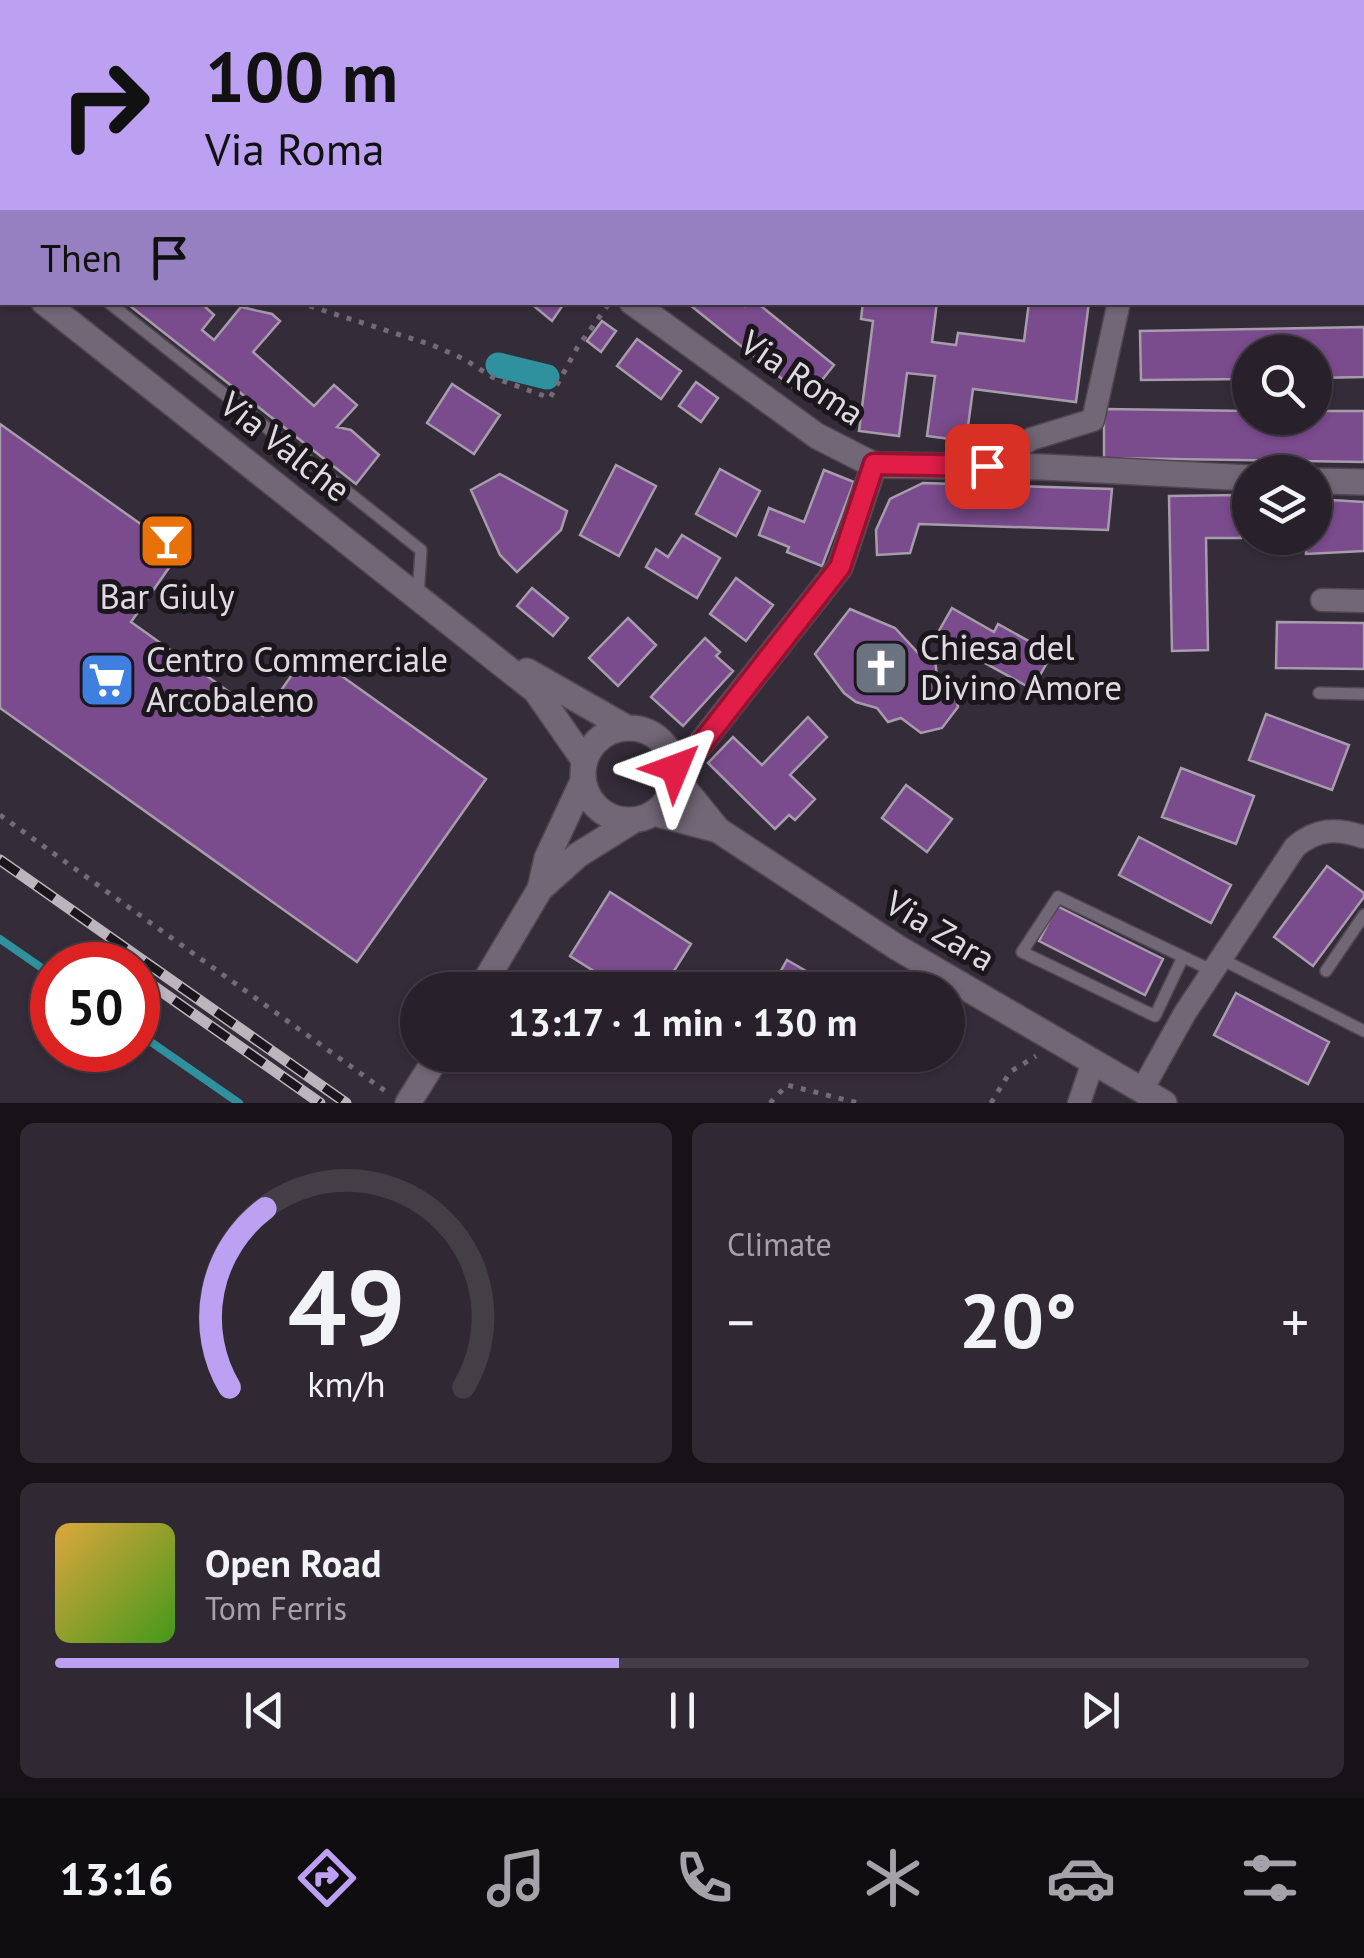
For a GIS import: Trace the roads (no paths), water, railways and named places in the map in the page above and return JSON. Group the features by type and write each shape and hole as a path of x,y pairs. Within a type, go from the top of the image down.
{"main road":[{"name":"Via Valche","path":"48,305 536,691 584,771"},
{"name":"Via Roma","path":"636,305 817,436 874,464 1232,477"},
{"path":"674,768 698,748 840,567 874,464"},
{"path":"1332,481 1364,482"},
{"name":"Via Valche","path":"483,647 627,728"},
{"path":"491,972 540,889 578,855 644,817 668,798 674,768 668,750 654,735 627,728 600,738 547,858 540,889"},
{"name":"Via Zara","path":"674,768 718,830 898,948 1153,1097"},
{"path":"584,771 586,793 601,811 622,820 644,817"},
{"name":"Via Zara","path":"644,817 718,830"},
{"path":"402,1100 424,1072"}],"street":[{"path":"987,466 1031,439 1093,420 1118,305"},
{"path":"1322,600 1364,601"},
{"path":"1153,1097 1217,965 1295,847 1308,836 1328,830 1364,836"},
{"path":"1078,1103 1093,1062"}],"lane":[{"path":"112,305 421,550 418,596"},
{"path":"1320,693 1364,694"},
{"path":"1183,956 1155,1016 1022,952 1058,896 1183,956 1217,965 1364,1030"},
{"path":"1326,971 1364,915"}],"waterway":[{"path":"498,365 547,377"},
{"path":"0,939 30,960"},
{"path":"160,1048 239,1103"}],"railway":[{"path":"0,860 346,1103"},
{"path":"160,990 320,1103"}],"place":[{"name":"Bar Giuly","path":"167,541"},
{"name":"Chiesa del Divino Amore","path":"881,668"},
{"name":"Centro Commerciale Arcobaleno","path":"107,680"}]}
